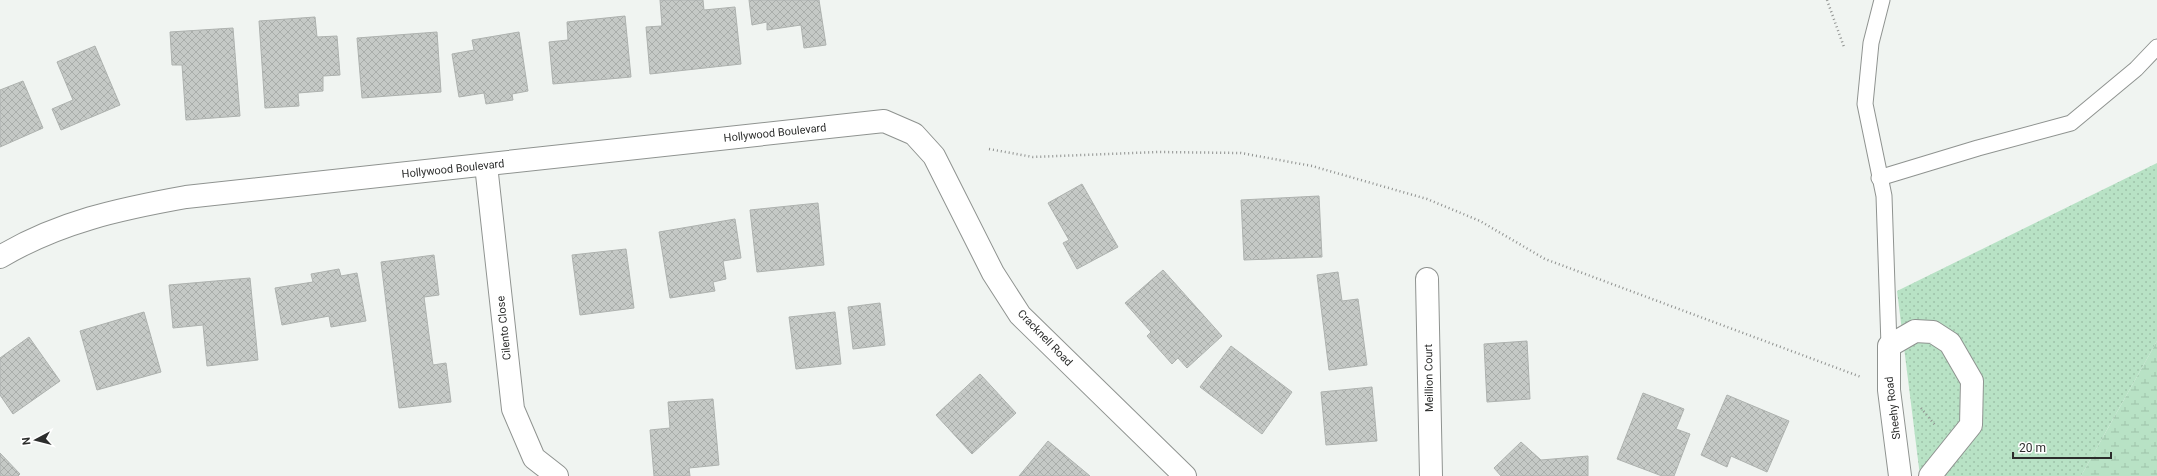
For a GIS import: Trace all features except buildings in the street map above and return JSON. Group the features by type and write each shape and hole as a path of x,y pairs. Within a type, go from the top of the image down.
{"street":[{"name":"Hollywood Boulevard","path":"0,257 22,244 75,223 120,209 186,198 884,121 914,134"},
{"name":"Cracknell Road","path":"914,134 934,156 994,273 1020,315 1185,476"},
{"name":"Cilento Close","path":"486,165 513,409 534,458 557,476"},
{"name":"Meillion Court","path":"1427,279 1431,476"},
{"path":"1889,346 1915,331 1933,332 1950,343 1972,381 1971,425 1930,476"},
{"name":"Sheehy Road","path":"1889,346 1889,390 1900,476"}],"lane":[{"path":"1882,0 1871,43 1865,104 1879,178 1884,196 1889,346"},
{"path":"1879,178 1978,148 2071,123 2136,69 2157,46"}],"path":[{"path":"989,149 1033,157 1158,152 1241,153 1312,166 1427,199 1480,221 1545,259 1863,377 1915,401 1952,448"}],"green space":[{"path":"2157,163 2157,341 2081,476 1920,476 1897,291"},
{"path":"2157,341 2157,476 2081,476"}]}
